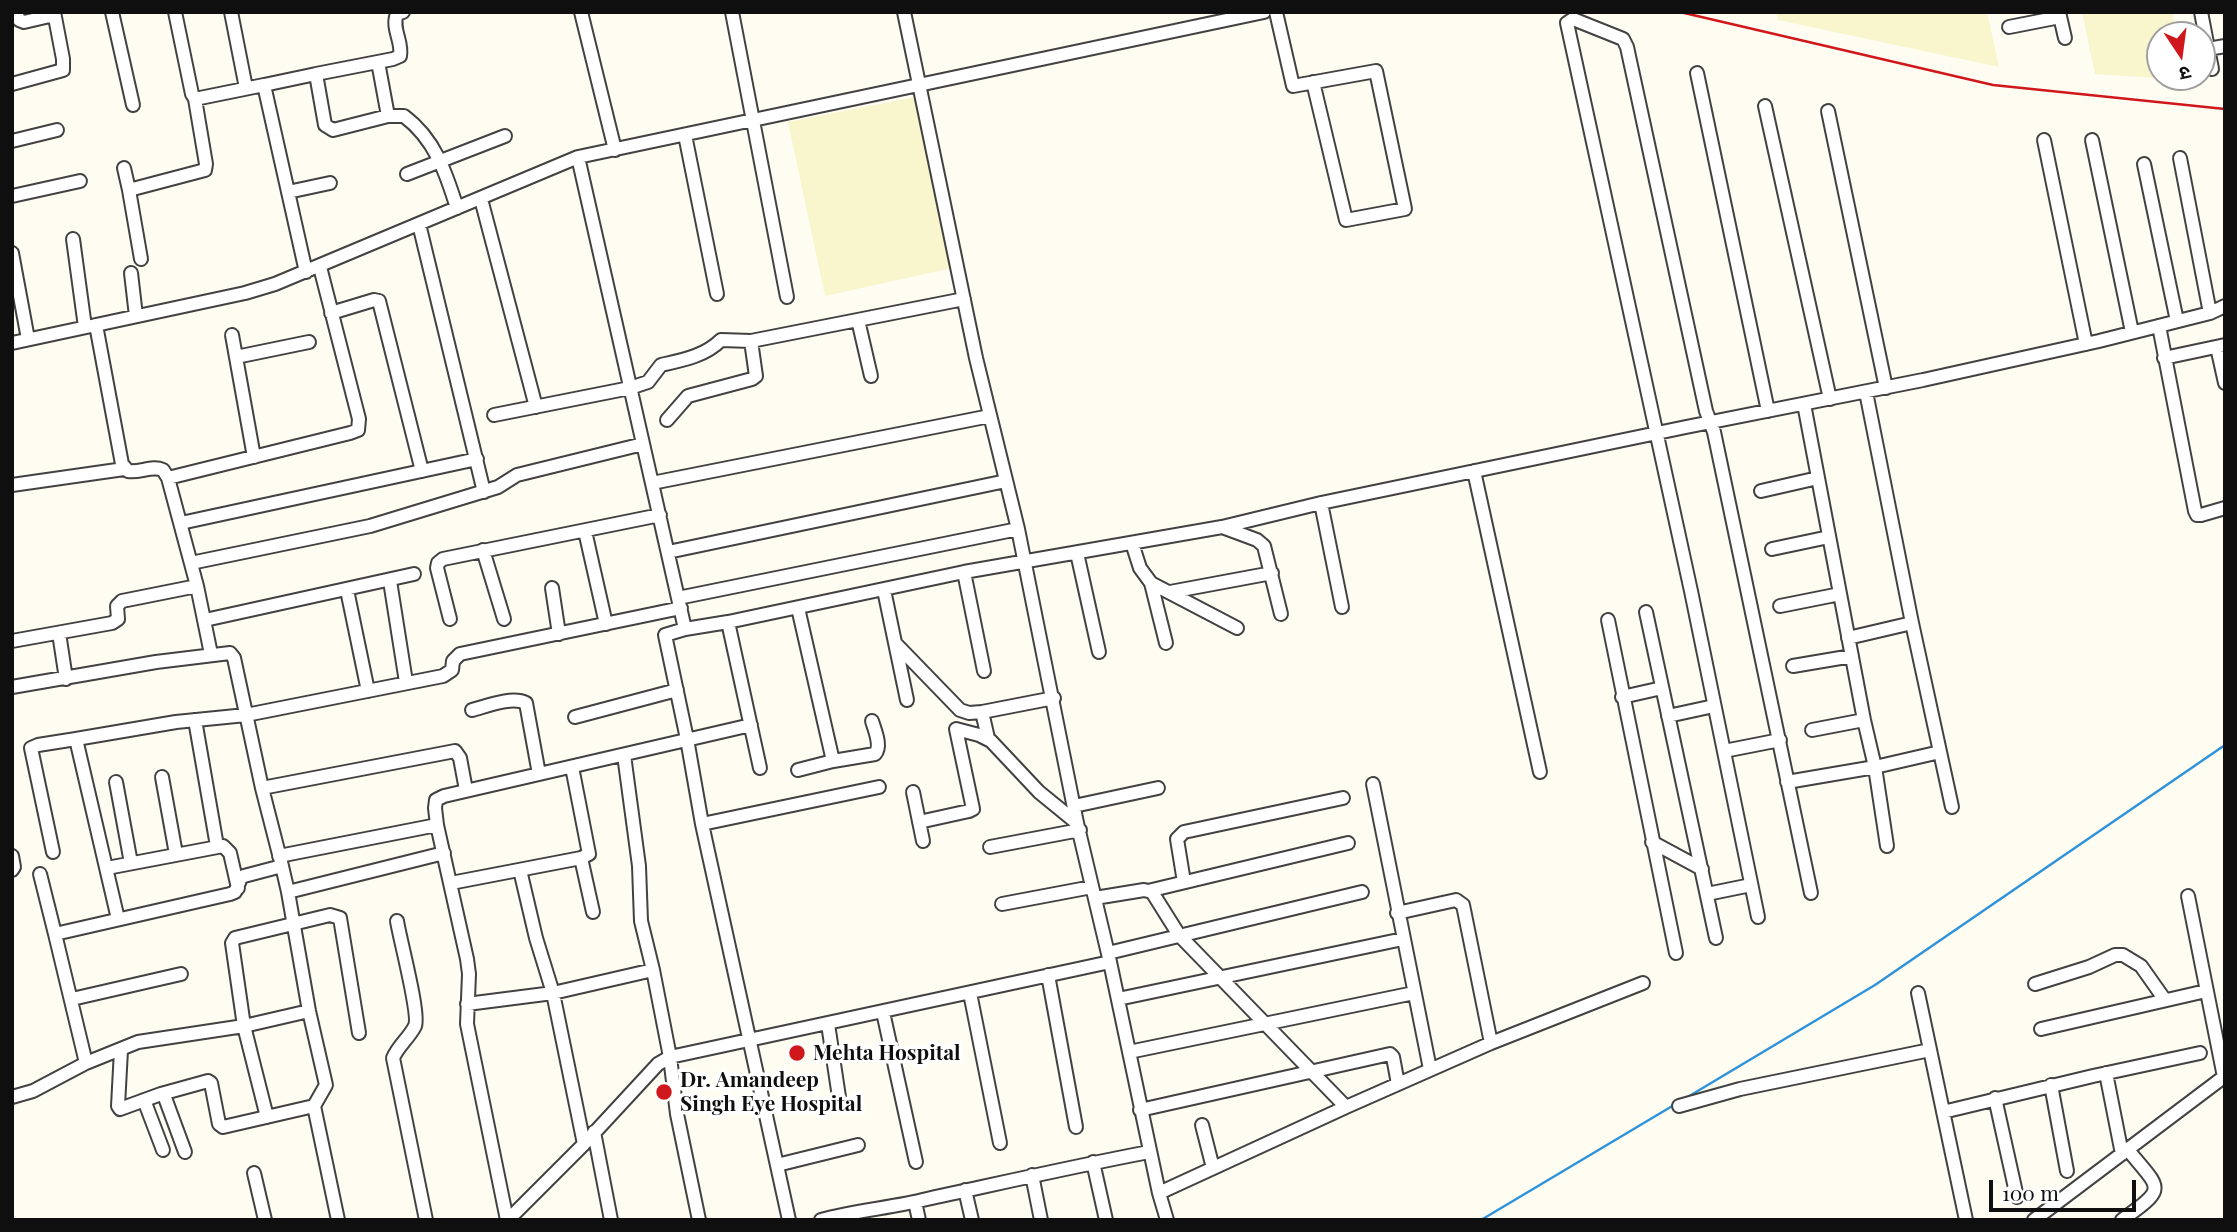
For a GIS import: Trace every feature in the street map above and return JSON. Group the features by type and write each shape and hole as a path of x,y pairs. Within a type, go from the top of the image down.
{"street":[{"path":"12,84 63,70 64,65 54,14 24,22 19,20 16,12"},
{"path":"112,12 133,105"},
{"path":"129,190 205,170 195,99 176,12"},
{"path":"231,12 246,89"},
{"path":"195,99 400,56 394,20 397,14 403,12"},
{"path":"580,12 615,150"},
{"path":"733,12 787,297"},
{"path":"904,12 964,299 1025,561 1078,826 1109,957 1158,1193 1167,1220"},
{"path":"12,343 245,293 320,267 578,158 1264,12"},
{"path":"1276,12 1293,86 1313,82 1376,71 1405,209 1346,220 1313,82"},
{"path":"2009,27 2059,15 2065,38"},
{"path":"1758,918 1657,434 1567,23 1573,19 1623,39 1627,47 1706,411 1712,423 1811,893"},
{"path":"377,62 388,116"},
{"path":"1697,73 1768,411"},
{"path":"316,74 329,129 388,116 404,116 429,142 441,161 457,208"},
{"path":"264,85 306,272"},
{"path":"1765,106 1830,399"},
{"path":"1828,111 1886,387"},
{"path":"12,141 57,130"},
{"path":"685,135 718,294"},
{"path":"407,174 505,136"},
{"path":"2044,140 2086,344"},
{"path":"2092,140 2132,332"},
{"path":"578,158 685,629"},
{"path":"2180,158 2210,313"},
{"path":"2144,164 2177,321"},
{"path":"124,168 141,259"},
{"path":"12,196 80,181"},
{"path":"288,192 330,183"},
{"path":"481,199 536,407"},
{"path":"419,224 484,492"},
{"path":"73,239 90,326 124,468"},
{"path":"12,253 16,297 28,339"},
{"path":"168,478 358,430 359,419 320,267"},
{"path":"131,273 136,316"},
{"path":"494,415 630,388 653,379 661,365 712,350 721,340 751,341 964,299"},
{"path":"331,313 374,300 379,301 422,471"},
{"path":"789,1220 702,824 665,635 964,572 1222,527 1321,503 1866,392 2086,344 2210,313 2225,306"},
{"path":"858,320 871,376"},
{"path":"2159,326 2195,511 2201,515 2225,508"},
{"path":"232,335 254,457"},
{"path":"667,420 688,396 756,376 751,341"},
{"path":"236,358 309,342"},
{"path":"2164,358 2221,346 2225,383"},
{"path":"1866,392 1952,807"},
{"path":"1804,404 1875,766 1887,846"},
{"path":"652,482 990,416"},
{"path":"191,563 370,526 484,492 517,475 643,444"},
{"path":"181,523 477,459"},
{"path":"12,485 124,468 133,472 157,467 163,470 168,478 181,523 211,654"},
{"path":"1474,471 1541,772"},
{"path":"1761,491 1818,478"},
{"path":"668,552 1006,481"},
{"path":"1321,503 1342,607"},
{"path":"450,619 437,568 443,559 660,515"},
{"path":"1222,527 1264,545 1281,614"},
{"path":"53,852 31,748 38,745 195,720 246,715 448,674 452,670 453,661 460,654 606,624 679,603 1018,529"},
{"path":"585,531 606,624"},
{"path":"1772,549 1829,537"},
{"path":"1132,543 1140,568 1151,583 1166,643"},
{"path":"482,550 504,619"},
{"path":"1077,553 1099,652"},
{"path":"964,572 984,671"},
{"path":"1170,592 1272,573"},
{"path":"205,620 414,574"},
{"path":"390,581 406,682"},
{"path":"1151,583 1237,628"},
{"path":"12,641 116,621 117,606 122,601 197,586"},
{"path":"552,588 558,634"},
{"path":"347,590 368,691"},
{"path":"884,590 907,700"},
{"path":"1780,607 1840,594"},
{"path":"798,608 834,761"},
{"path":"1646,612 1716,938"},
{"path":"1608,620 1676,953"},
{"path":"728,622 760,768"},
{"path":"1848,638 1912,623"},
{"path":"59,633 66,678"},
{"path":"896,644 950,701 965,712 982,712 1054,698"},
{"path":"12,687 226,652 234,658 288,892 309,1011 326,1085 314,1106 338,1220"},
{"path":"1793,666 1852,656"},
{"path":"1622,696 1662,688"},
{"path":"575,717 677,690"},
{"path":"472,710 513,701 522,700 526,703 539,774"},
{"path":"919,822 973,808 950,701"},
{"path":"1668,716 1714,706"},
{"path":"982,712 988,738"},
{"path":"195,720 217,846"},
{"path":"1812,730 1864,720"},
{"path":"798,770 875,754 879,746 872,721"},
{"path":"508,1220 467,1024 467,959 437,825 436,800 466,790 751,725"},
{"path":"956,729 988,738 996,744 1039,792 1078,826"},
{"path":"76,739 118,919"},
{"path":"1724,751 1780,740"},
{"path":"262,788 455,751 460,758 466,790"},
{"path":"1787,782 1940,751"},
{"path":"624,755 639,866 641,921 670,1057 677,1114 699,1220"},
{"path":"451,883 581,858 589,854 572,767"},
{"path":"162,776 176,854"},
{"path":"116,782 131,863"},
{"path":"1373,783 1430,1069"},
{"path":"702,824 878,787"},
{"path":"1074,806 1158,788"},
{"path":"913,792 923,841"},
{"path":"1184,882 1177,846 1177,839 1184,832 1343,797"},
{"path":"54,933 230,894 238,888 244,876 281,861 437,825"},
{"path":"990,847 1078,826"},
{"path":"1652,842 1702,869"},
{"path":"1002,904 1094,892 1148,891 1348,843"},
{"path":"107,868 223,846 230,853 238,888"},
{"path":"288,892 444,853"},
{"path":"12,856 12,870"},
{"path":"581,858 593,912"},
{"path":"520,870 536,938 553,993 584,1144"},
{"path":"40,874 86,1063"},
{"path":"1707,894 1751,885"},
{"path":"1148,891 1154,894 1179,935 1346,1107"},
{"path":"508,1220 584,1144 658,1064 670,1057 750,1042 1048,975 1179,935 1362,892"},
{"path":"2034,1220 2224,1077 2188,895"},
{"path":"1397,913 1456,900 1463,905 1491,1043"},
{"path":"267,1117 244,1026 232,943 235,938 330,915 340,918 359,1033"},
{"path":"397,921 416,1023 393,1058 426,1220"},
{"path":"1118,999 1403,939"},
{"path":"2035,984 2089,967 2115,955 2123,955 2141,966 2165,1000"},
{"path":"467,1004 553,993 653,970"},
{"path":"72,999 181,974"},
{"path":"1048,975 1076,1126"},
{"path":"1158,1193 1430,1069 1643,983"},
{"path":"2041,1029 2206,991"},
{"path":"970,993 1000,1143"},
{"path":"1129,1052 1414,993"},
{"path":"1918,993 1966,1220"},
{"path":"12,1097 33,1091 86,1063 138,1042 244,1026 309,1011"},
{"path":"883,1012 916,1162"},
{"path":"828,1024 839,1097"},
{"path":"121,1050 119,1108 210,1081 220,1127 314,1106"},
{"path":"1679,1106 1740,1089 1930,1050"},
{"path":"1140,1110 1390,1054 1393,1057 1398,1084"},
{"path":"1943,1112 2051,1085 2200,1054"},
{"path":"2106,1073 2125,1152 2150,1177 2156,1191 2122,1220"},
{"path":"2051,1085 2067,1171"},
{"path":"161,1094 164,1095 185,1152"},
{"path":"1995,1098 2017,1197"},
{"path":"144,1100 163,1150"},
{"path":"1202,1125 1213,1168"},
{"path":"594,1132 611,1220"},
{"path":"777,1165 858,1145"},
{"path":"821,1220 1149,1152"},
{"path":"1093,1162 1106,1220"},
{"path":"254,1172 265,1220"},
{"path":"1032,1175 1041,1220"},
{"path":"965,1190 972,1220"},
{"path":"915,1202 919,1220"},
{"path":"525,1203 528,1220"}],"shaded area":[{"path":"1776,12 1987,12 1999,67 1778,20"},
{"path":"2082,12 2172,12 2174,21 2146,21 2146,77 2095,74"},
{"path":"916,97 952,268 825,296 788,122"}],"waterway":[{"path":"1686,1098 1875,985 2225,745"},
{"path":"1481,1220 1674,1105"}],"railway":[{"path":"1680,12 1993,85 2225,109"}],"place":[{"name":"Mehta Hospital","path":"797,1053"},
{"name":"Dr. Amandeep Singh Eye Hospital","path":"664,1092"}]}
